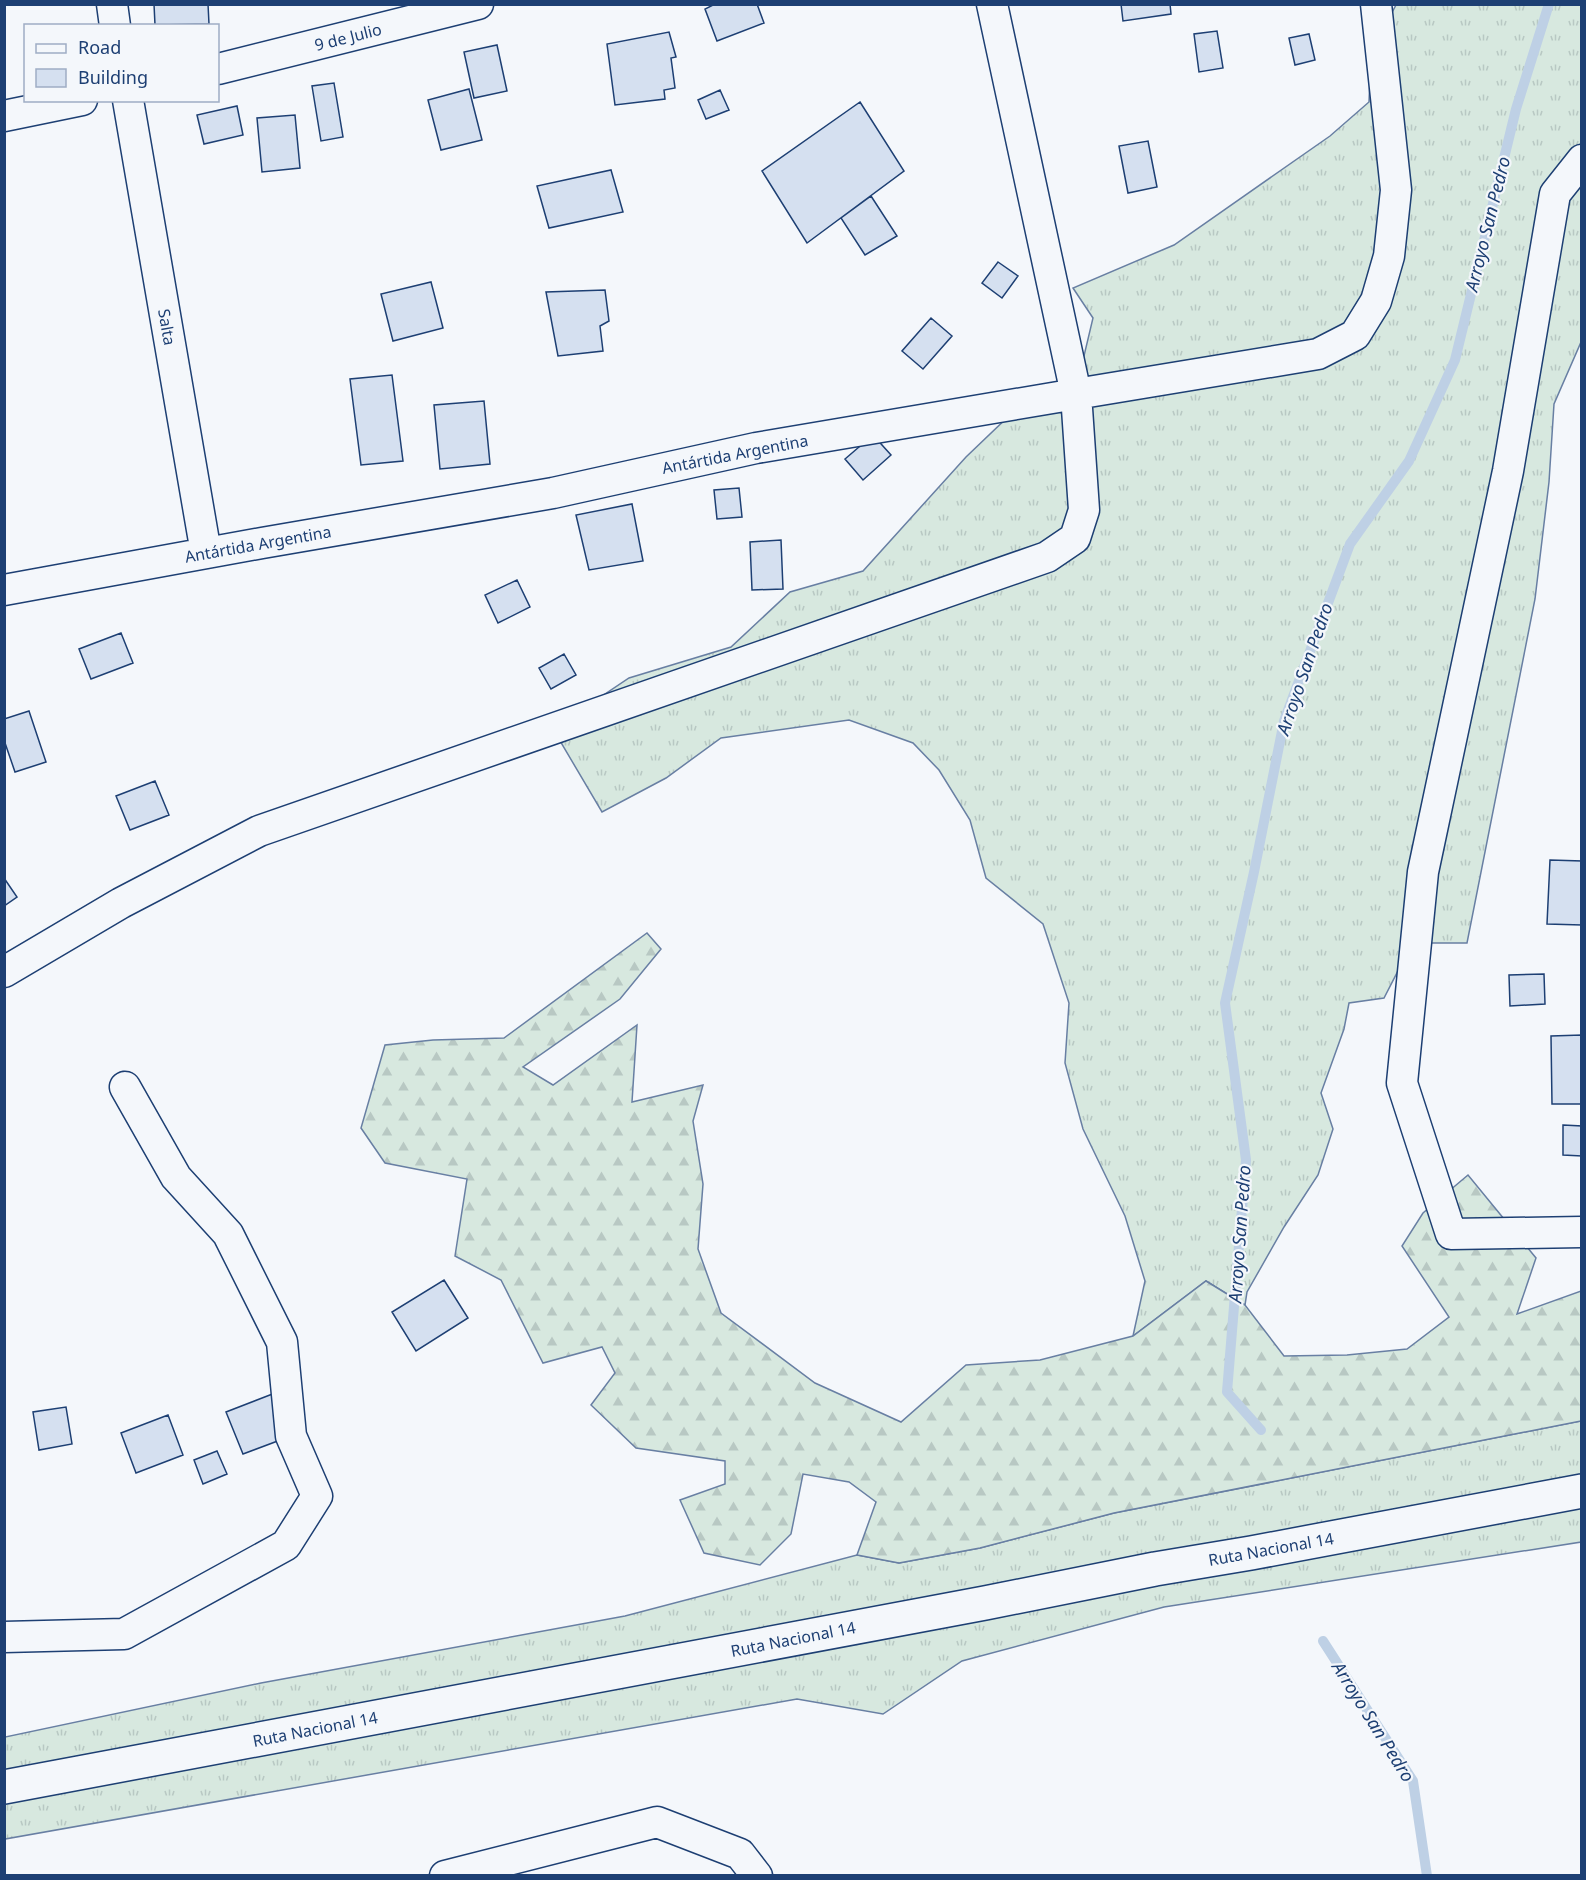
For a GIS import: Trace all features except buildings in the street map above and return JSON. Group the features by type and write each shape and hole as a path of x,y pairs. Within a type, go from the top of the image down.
{"highway":[{"name":"Ruta Nacional 14","path":"4,1787 1155,1569 1581,1491"}],"street":[{"path":"112,4 115,24"},
{"name":"9 de Julio","path":"219,69 478,4"},
{"path":"4,972 121,903 259,831 1047,557 1075,538 1084,510 1076,394 992,4"},
{"name":"Antártida Argentina","path":"4,590 553,493 756,448 1318,354 1355,335 1376,300 1389,256 1396,190 1376,4"},
{"path":"4,116 71,102"},
{"name":"Salta","path":"128,102 206,553"},
{"path":"1581,160 1555,194 1508,471 1423,872 1402,1083 1451,1233 1581,1232"},
{"path":"4,1637 124,1634 286,1545 317,1496 291,1436 282,1342 228,1234 176,1177 125,1087"},
{"path":"445,1875 657,1822 741,1854 757,1875"}],"green space":[{"path":"1396,5 1581,5 1581,342 1554,404 1549,482 1535,599 1467,943 1421,943 1400,967 1384,998 1349,1003 1344,1029 1321,1093 1333,1129 1318,1175 1284,1227 1247,1292 1245,1305 1206,1281 1133,1336 1145,1281 1125,1216 1083,1129 1065,1063 1069,1003 1043,924 986,878 970,820 939,770 913,743 849,720 721,738 666,778 602,812 553,729 629,678 731,647 790,592 863,571 966,457 1011,414 1075,394 1093,318 1073,288 1174,245 1330,136 1369,102 1371,52"},
{"path":"647,933 661,949 620,999 523,1067 553,1085 637,1025 632,1102 703,1085 693,1121 703,1184 698,1249 721,1313 815,1383 901,1422 966,1365 1040,1360 1133,1336 1206,1281 1245,1305 1284,1356 1347,1355 1407,1349 1449,1317 1402,1246 1423,1213 1468,1175 1536,1258 1517,1314 1581,1291 1581,1421 1114,1513 980,1548 899,1563 857,1555 876,1502 849,1482 803,1474 791,1534 760,1565 704,1553 680,1500 725,1484 725,1461 636,1448 591,1405 615,1373 602,1347 543,1363 501,1280 455,1256 467,1179 385,1163 361,1128 385,1045 433,1040 504,1038"},
{"path":"1581,1421 1581,1542 1164,1607 962,1661 883,1714 797,1699 5,1839 5,1737 261,1683 625,1616 857,1555 899,1563 980,1548 1114,1513"}],"waterway":[{"name":"Arroyo San Pedro","path":"1261,1430 1227,1392 1246,1160 1225,1003 1284,721 1350,544 1409,461 1455,360 1516,109 1549,4"},
{"name":"Arroyo San Pedro","path":"1323,1641 1413,1781 1427,1876"}]}
